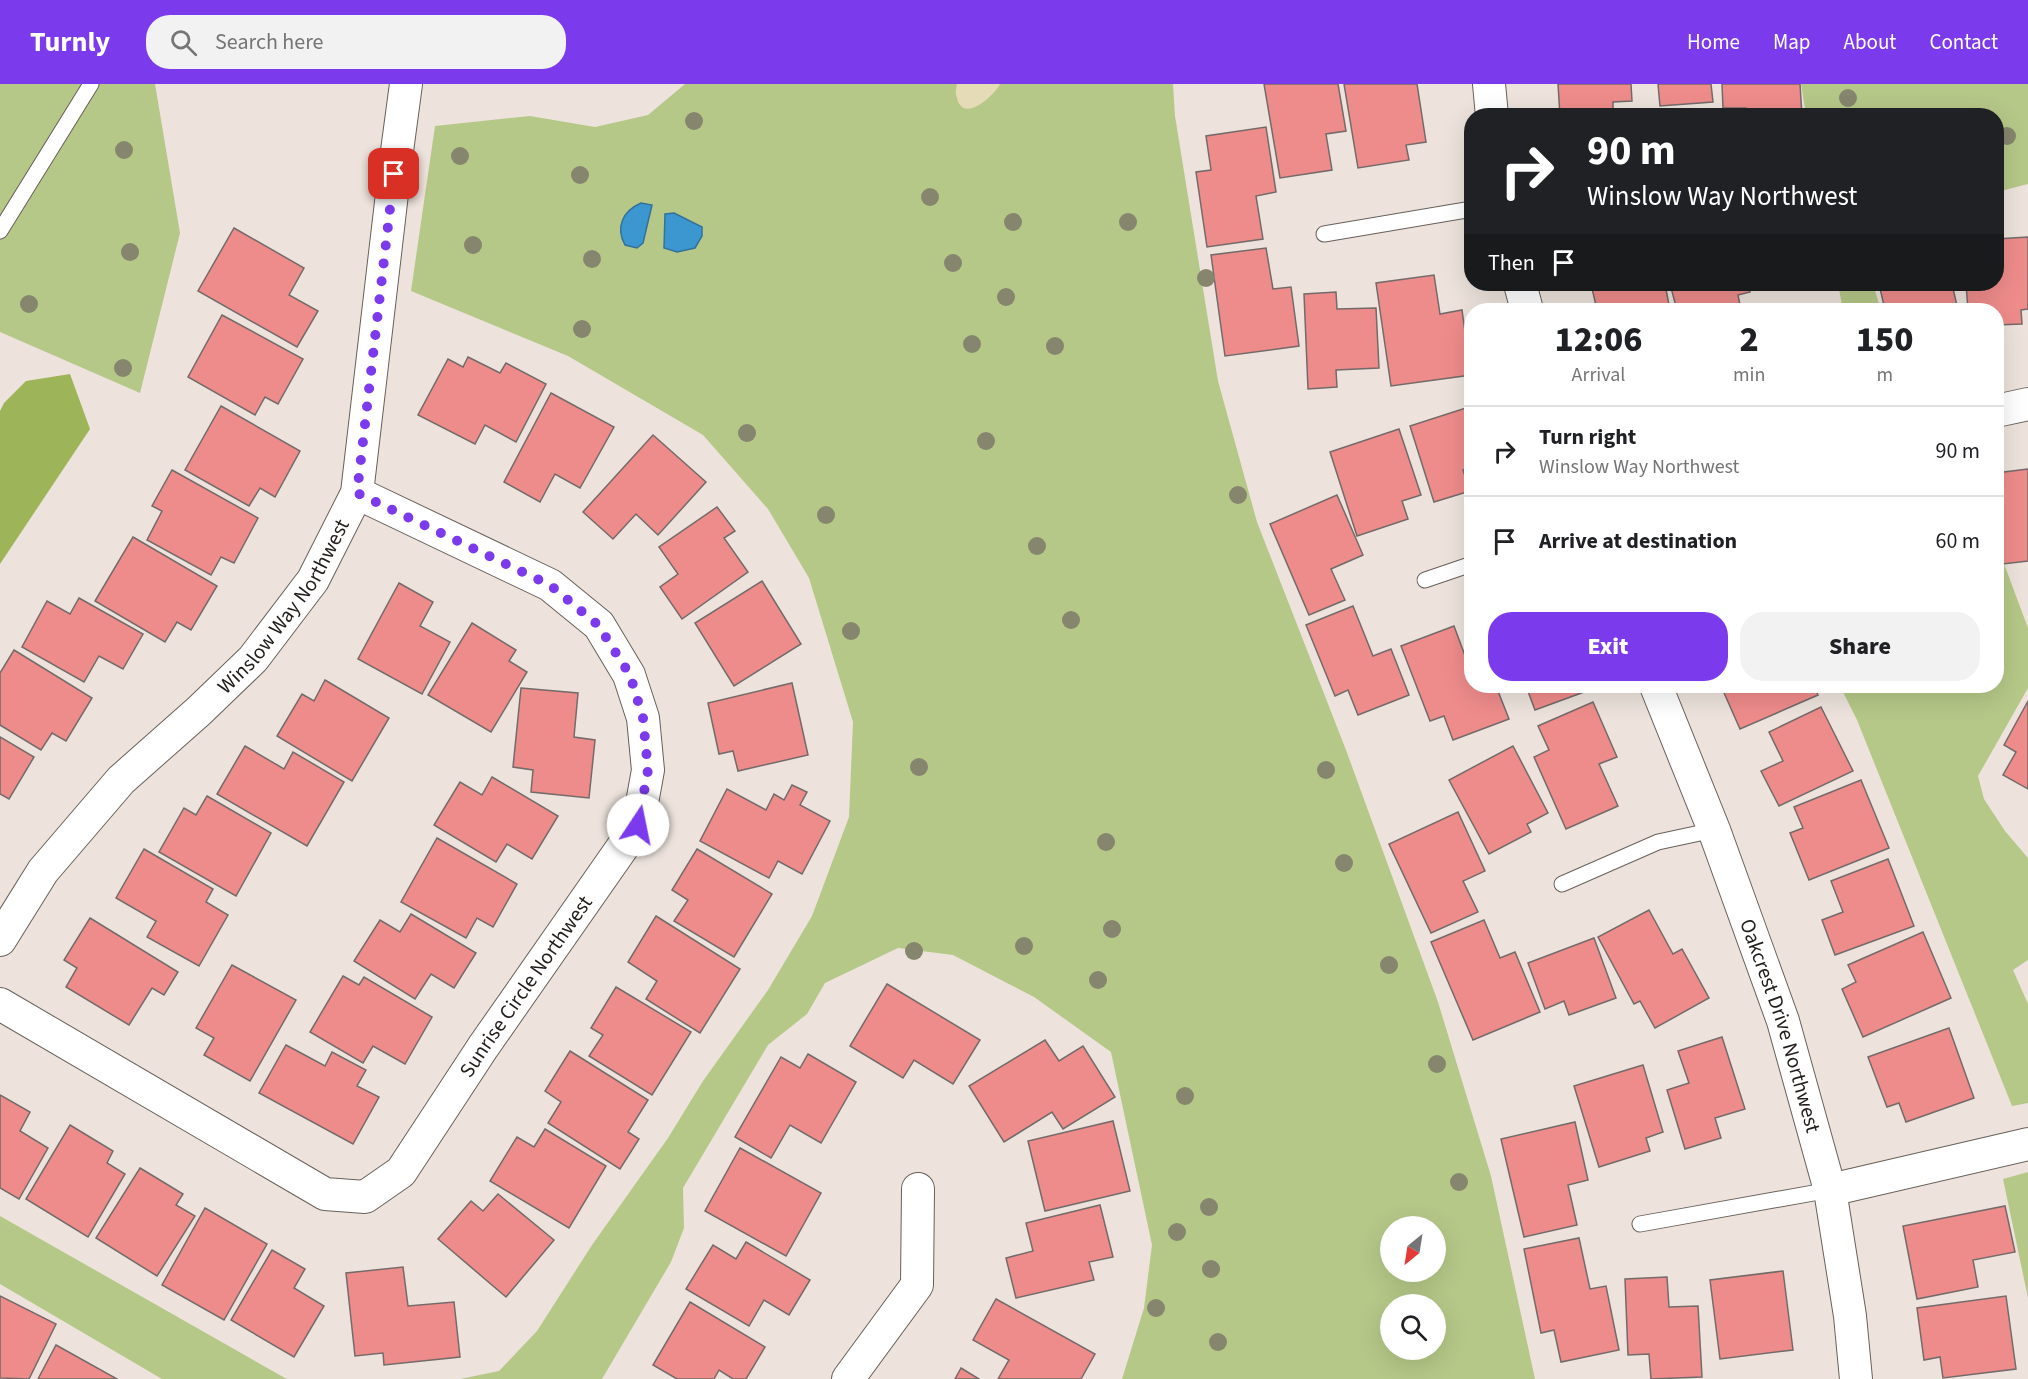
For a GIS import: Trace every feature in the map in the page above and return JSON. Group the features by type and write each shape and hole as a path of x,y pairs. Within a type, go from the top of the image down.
{"street":[{"name":"Winslow Way Northwest","path":"0,940 43,871 121,780 199,711 253,659 313,580 357,493 406,84"},
{"path":"1490,84 1492,108"},
{"path":"2004,409 2028,404"},
{"name":"Sunrise Circle Northwest","path":"0,1004 325,1194 364,1197 401,1172 483,1047 638,825 648,770 643,718 630,675 598,625 550,585 357,493"},
{"name":"Oakcrest Drive Northwest","path":"1659,693 1714,830 1783,1021 1830,1190 1850,1316 1856,1379"},
{"path":"1830,1190 2028,1144"},
{"path":"848,1379 917,1285 918,1189"}],"lane":[{"path":"0,231 91,84"},
{"path":"1324,234 1464,210"},
{"path":"1425,580 1464,567"},
{"path":"1562,884 1658,842 1714,830"},
{"path":"1640,1224 1830,1190"}],"green space":[{"path":"0,84 155,84 180,233 140,393 0,332"},
{"path":"685,84 1173,84 1175,116 1218,381 1257,522 1346,750 1438,1002 1491,1176 1535,1379 1122,1379 1144,1308 1152,1245 1111,1052 1034,997 953,955 898,948 825,983 807,1014 768,1045 683,1188 684,1228 671,1262 602,1379 460,1379 499,1371 537,1331 592,1245 668,1138 703,1081 768,990 812,916 849,817 853,722 809,578 768,509 703,435 568,356 411,291 435,126 530,116 595,127 648,115"},
{"path":"1801,84 2028,84 2028,184 2004,190 2004,108 1805,108"},
{"path":"1839,291 1875,291 1879,303 1842,303"},
{"path":"70,374 90,429 0,564 0,411 4,403 26,381"},
{"path":"2004,564 2028,628 2028,688 1978,776 1984,799 2005,831 2028,858 2028,960 2013,970 2028,1004 2028,1103 2012,1106 1857,720 1844,693 2004,693"},
{"path":"2028,1172 2028,1298 2003,1179"},
{"path":"0,1216 288,1379 162,1379 0,1284"}],"sand":[{"path":"957,84 1000,84 985,101 972,108 965,108 960,105 957,98"}],"water":[{"path":"641,203 652,205 643,243 637,248 625,245 621,226 625,215"},
{"path":"674,213 702,227 702,236 695,248 677,252 664,248 665,214"}],"building":[{"path":"1264,84 1338,84 1346,131 1326,134 1332,170 1280,178"},
{"path":"1344,84 1417,84 1426,142 1406,145 1409,160 1358,168"},
{"path":"1558,84 1631,84 1632,101 1613,102 1613,108 1560,108"},
{"path":"1658,84 1711,84 1713,102 1660,106"},
{"path":"1722,84 1800,84 1802,108 1723,108"},
{"path":"1266,127 1276,192 1256,196 1263,239 1207,247 1196,172 1211,170 1206,136"},
{"path":"234,228 304,268 289,295 318,311 297,347 198,291"},
{"path":"2028,237 2028,309 2021,310 2022,324 2004,325 2004,303 1967,303 1967,291 2004,291 2004,238"},
{"path":"1266,248 1273,289 1291,287 1299,346 1225,356 1211,255"},
{"path":"1434,275 1440,314 1462,310 1464,376 1391,386 1376,283"},
{"path":"1593,291 1666,291 1669,303 1595,303"},
{"path":"1672,291 1750,292 1738,295 1740,303 1675,303"},
{"path":"1881,291 1954,291 1956,303 1883,303"},
{"path":"1336,292 1337,309 1376,308 1379,368 1336,370 1337,387 1308,389 1304,294"},
{"path":"222,315 303,359 278,404 265,397 255,415 188,377"},
{"path":"468,357 500,373 506,363 546,384 516,442 485,425 475,444 418,415 448,359 463,367"},
{"path":"551,393 614,427 580,488 555,474 540,502 504,482"},
{"path":"221,406 300,451 275,497 260,488 249,506 185,470"},
{"path":"1464,409 1464,493 1434,502 1410,426"},
{"path":"1399,429 1421,495 1402,501 1408,519 1357,536 1330,452"},
{"path":"653,435 706,482 658,535 636,514 613,539 583,512"},
{"path":"2028,469 2028,561 2004,564 2004,472"},
{"path":"172,470 258,518 234,563 221,557 211,575 147,540 162,511 152,506"},
{"path":"1337,495 1363,555 1331,569 1345,600 1309,615 1270,524"},
{"path":"717,507 735,531 724,538 748,572 682,619 660,587 678,574 659,547"},
{"path":"133,537 217,586 191,630 177,622 165,642 95,601"},
{"path":"762,581 801,644 734,686 695,623"},
{"path":"399,583 433,602 420,626 450,642 422,694 358,659"},
{"path":"79,598 143,634 123,669 99,656 84,682 22,647 47,601 70,614"},
{"path":"1353,606 1373,656 1391,649 1409,695 1358,715 1348,690 1335,696 1306,625"},
{"path":"472,623 516,650 509,661 527,672 491,732 428,695"},
{"path":"1454,626 1464,653 1464,693 1499,693 1509,719 1453,740 1444,716 1430,721 1401,646"},
{"path":"14,650 92,698 66,741 52,733 41,750 0,725 0,673"},
{"path":"325,680 389,718 352,781 277,736 302,694 314,701"},
{"path":"792,683 808,755 738,771 733,751 719,754 708,703"},
{"path":"521,688 578,693 574,737 595,740 589,798 531,792 533,770 513,767"},
{"path":"1529,693 1581,693 1535,710"},
{"path":"1724,693 1817,693 1818,695 1740,729"},
{"path":"2028,701 2028,789 2003,775 2016,752 2004,745"},
{"path":"1593,702 1617,757 1599,764 1618,806 1566,829 1534,757 1549,750 1538,726"},
{"path":"1821,707 1853,771 1779,806 1761,771 1783,761 1769,732"},
{"path":"0,737 34,757 9,799 0,794"},
{"path":"245,746 284,769 293,752 344,782 307,846 217,794"},
{"path":"1513,746 1548,813 1527,824 1531,832 1489,854 1449,780"},
{"path":"492,777 558,816 532,859 507,844 496,862 434,825 460,782 482,795"},
{"path":"1861,780 1889,848 1809,880 1790,833 1803,828 1794,807"},
{"path":"792,785 807,792 800,805 830,821 802,874 778,861 769,878 700,841 727,789 766,810 774,794 784,800"},
{"path":"207,796 271,833 236,896 159,852 184,808 196,815"},
{"path":"1458,812 1485,871 1463,881 1478,912 1431,933 1389,844"},
{"path":"437,838 517,884 493,927 477,918 466,938 401,902"},
{"path":"144,849 213,889 206,902 228,915 199,966 147,937 156,921 116,898"},
{"path":"697,849 772,894 734,957 674,921 688,900 672,890"},
{"path":"1888,859 1914,926 1835,955 1822,920 1843,912 1831,881"},
{"path":"1649,910 1673,954 1682,949 1709,998 1655,1028 1640,1001 1634,1004 1598,937"},
{"path":"411,914 476,953 454,988 431,974 415,999 354,961 380,920 400,932"},
{"path":"656,916 740,969 700,1033 646,999 657,981 628,962"},
{"path":"90,918 178,972 164,995 152,988 129,1025 66,987 77,968 64,960"},
{"path":"1484,920 1500,958 1515,952 1540,1012 1473,1040 1431,942"},
{"path":"1923,932 1951,998 1863,1037 1842,989 1856,982 1848,965"},
{"path":"1594,938 1616,998 1569,1015 1564,1001 1545,1009 1528,963"},
{"path":"232,965 296,1000 250,1081 204,1055 214,1038 196,1028"},
{"path":"343,976 359,985 364,977 432,1017 405,1064 373,1046 363,1063 310,1032"},
{"path":"887,984 980,1040 953,1084 914,1060 903,1078 850,1046"},
{"path":"616,987 691,1032 652,1095 589,1056 603,1035 591,1028"},
{"path":"1949,1028 1974,1098 1906,1122 1899,1103 1887,1107 1868,1057"},
{"path":"1722,1037 1745,1109 1715,1118 1721,1138 1685,1149 1667,1090 1689,1083 1678,1051"},
{"path":"1045,1040 1059,1061 1083,1046 1115,1097 1063,1129 1052,1112 1004,1142 969,1086"},
{"path":"286,1045 325,1066 332,1052 366,1070 357,1086 379,1097 353,1144 259,1093"},
{"path":"570,1051 648,1100 628,1132 639,1139 620,1169 548,1123 561,1102 545,1091"},
{"path":"808,1054 856,1082 821,1143 790,1125 771,1158 735,1137 781,1057 800,1068"},
{"path":"1643,1065 1663,1132 1646,1138 1650,1151 1599,1167 1574,1086"},
{"path":"0,1095 30,1112 20,1131 48,1148 19,1199 0,1188"},
{"path":"1113,1121 1130,1191 1045,1211 1028,1141"},
{"path":"1575,1122 1588,1180 1568,1185 1577,1225 1524,1237 1501,1139"},
{"path":"70,1125 113,1151 107,1163 125,1174 88,1237 26,1199"},
{"path":"545,1129 606,1166 569,1228 490,1181 517,1137 534,1147"},
{"path":"740,1148 821,1193 786,1256 705,1211"},
{"path":"140,1168 183,1194 176,1205 195,1216 157,1276 96,1238"},
{"path":"498,1194 554,1240 506,1297 438,1239 471,1201 483,1211"},
{"path":"1100,1205 1113,1257 1089,1262 1094,1280 1016,1298 1006,1258 1033,1251 1026,1223"},
{"path":"2005,1206 2015,1252 1973,1260 1978,1287 1917,1299 1903,1226"},
{"path":"205,1208 267,1244 224,1320 162,1285"},
{"path":"1579,1238 1590,1289 1606,1286 1619,1350 1561,1362 1554,1330 1541,1333 1524,1249"},
{"path":"746,1242 810,1280 789,1315 764,1300 749,1326 686,1289 713,1245 736,1259"},
{"path":"272,1250 305,1269 294,1288 324,1306 294,1357 231,1320"},
{"path":"403,1267 408,1306 454,1302 460,1357 384,1365 383,1353 355,1356 346,1273"},
{"path":"1783,1271 1793,1350 1720,1359 1710,1280"},
{"path":"1667,1277 1669,1307 1698,1306 1702,1377 1651,1379 1649,1354 1628,1355 1625,1279"},
{"path":"0,1296 56,1324 29,1379 0,1378"},
{"path":"2006,1296 2016,1369 1943,1378 1940,1357 1924,1360 1917,1308"},
{"path":"996,1299 1095,1354 1081,1379 998,1379 1009,1360 973,1340"},
{"path":"690,1302 765,1347 746,1379 733,1379 719,1370 714,1379 677,1379 653,1365"},
{"path":"56,1345 117,1379 38,1379"},
{"path":"961,1368 979,1379 955,1379"}],"route":[{"path":"394,174 357,493 550,585 598,625 630,675 643,718 648,770 638,825"}]}
